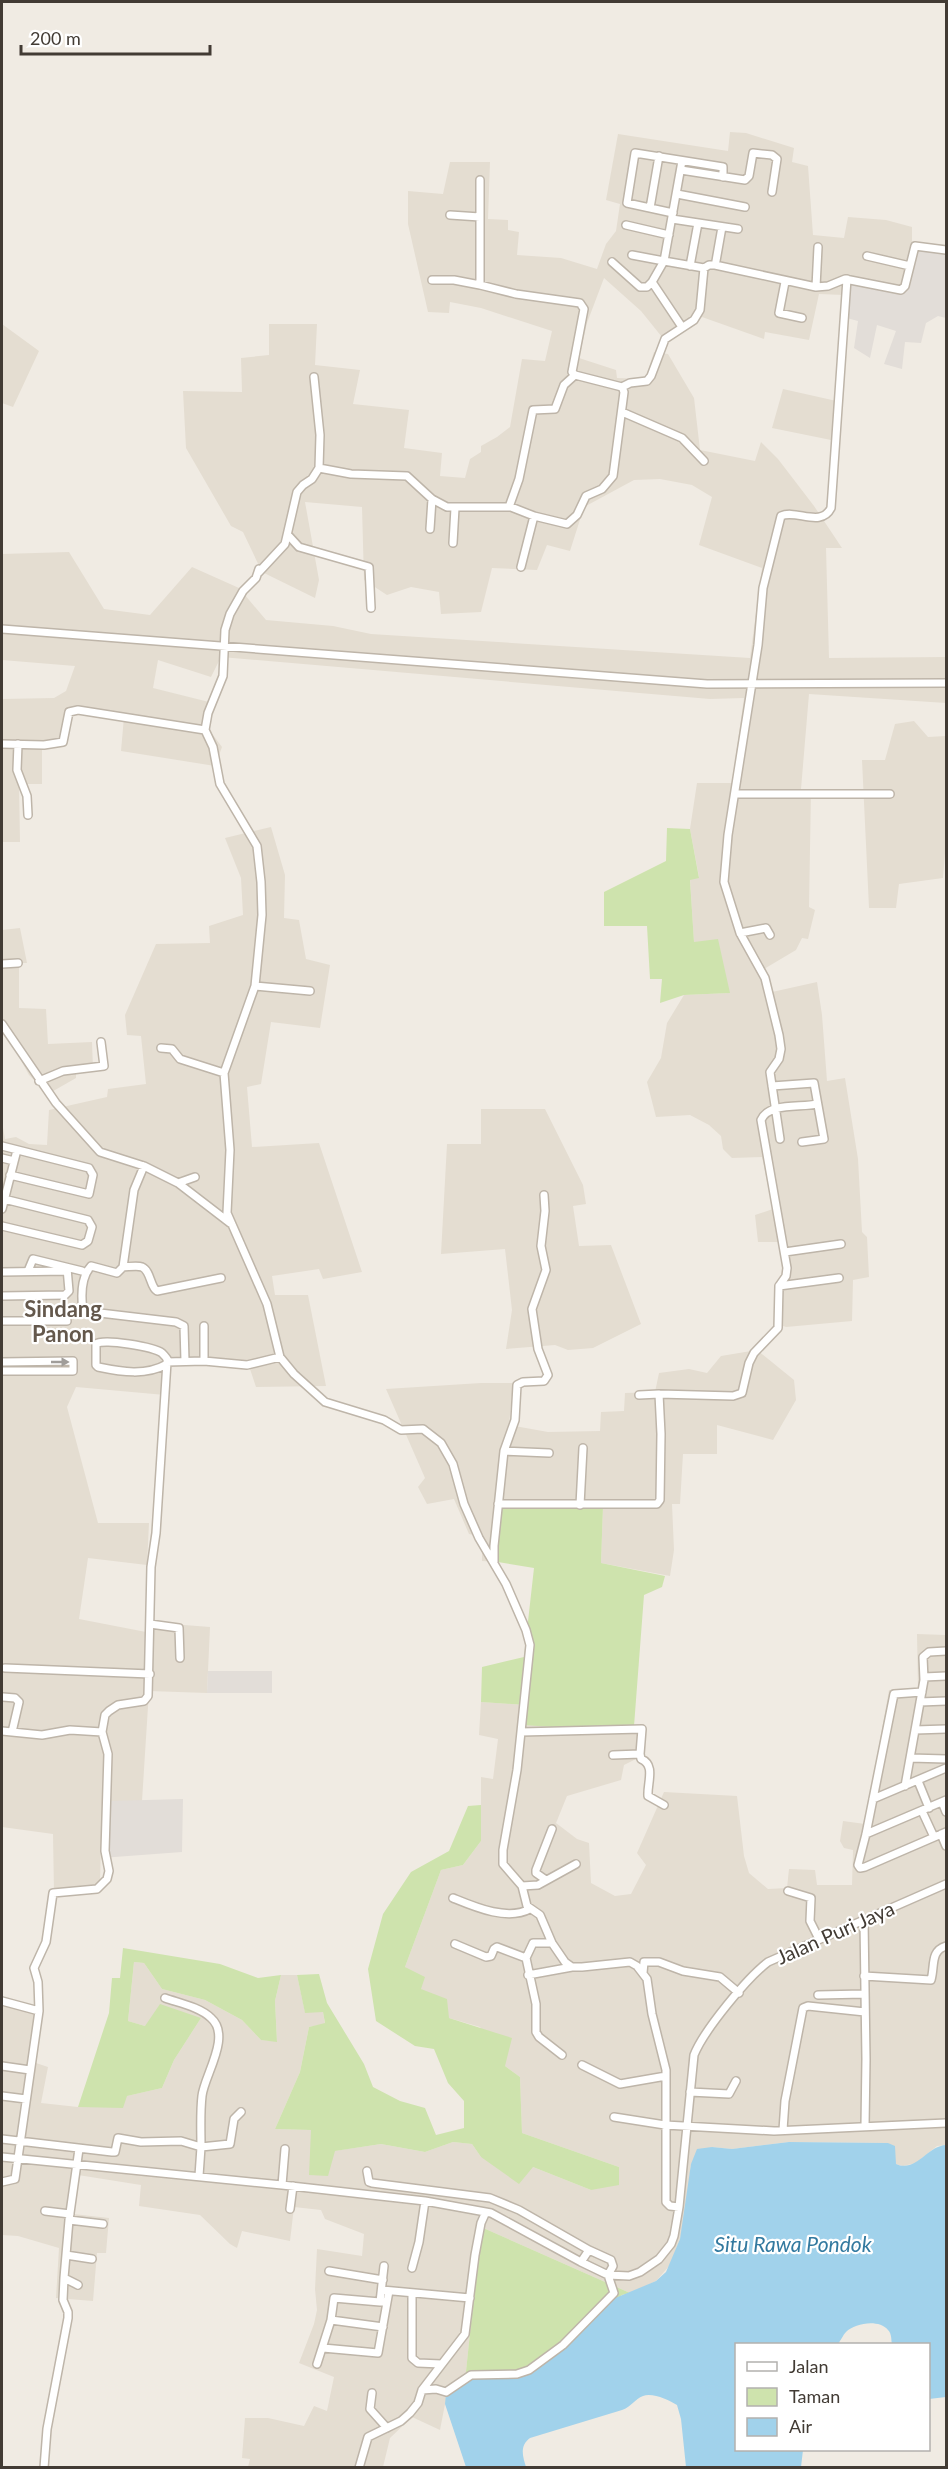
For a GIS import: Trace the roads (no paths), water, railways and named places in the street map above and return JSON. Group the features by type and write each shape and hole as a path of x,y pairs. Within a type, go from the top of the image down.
{"street":[{"path":"723,177 723,166 638,153 634,154 626,201 698,223 738,229"},
{"path":"681,170 745,180 748,178 750,153 772,155 777,159 772,192"},
{"path":"650,208 659,156"},
{"path":"612,262 640,287 647,287 652,282 664,261 682,161"},
{"path":"480,180 480,285"},
{"path":"677,194 745,207"},
{"path":"450,215 480,217"},
{"path":"690,266 698,223"},
{"path":"627,225 669,235"},
{"path":"716,261 722,227"},
{"path":"632,255 704,268 716,265 816,287 828,286 847,279 901,290 905,286 916,246 946,250"},
{"path":"816,287 818,247"},
{"path":"867,256 910,266"},
{"path":"575,375 622,387 630,383 647,381 665,339 693,320 700,310 704,268"},
{"path":"780,1139 771,1086 771,1069 781,1049 779,1035 765,978 740,933 724,882 752,685 763,588 781,516 787,514 819,517 831,508 847,279"},
{"path":"432,280 454,280 583,305 572,367 575,375"},
{"path":"652,282 680,324"},
{"path":"785,282 779,313 802,318"},
{"path":"509,507 519,479 533,410 555,409 564,385 575,375"},
{"path":"314,377 320,435 319,468 312,479 303,484 297,492 288,535 281,549 260,569 256,578 243,591 230,614 225,630 223,676 208,713 205,730 213,747 220,784 257,846 262,915 255,986 224,1072 230,1120 227,1202 230,1223 267,1304 280,1358 302,1383 325,1402 363,1412 401,1430 428,1431 448,1453 464,1504 478,1538 495,1565 526,1630 530,1645 521,1732 502,1861 522,1886 530,1909 540,1915 552,1943 562,1958 572,1967"},
{"path":"319,468 351,474 407,476 432,500 455,508 509,507 567,524 577,515 586,496 602,489 613,477 624,393 622,387"},
{"path":"622,412 682,438 705,461"},
{"path":"430,529 432,500"},
{"path":"453,543 455,508"},
{"path":"521,567 534,516"},
{"path":"288,535 299,547 369,567 371,608"},
{"path":"2,629 707,684 946,683"},
{"path":"2,744 44,745 63,742 69,712 78,710 205,730"},
{"path":"18,744 17,770 27,796 28,815"},
{"path":"736,794 890,794"},
{"path":"740,933 766,928 770,935"},
{"path":"2,964 18,963"},
{"path":"255,986 310,991"},
{"path":"2,1024 39,1081 87,1140 100,1152 144,1166 178,1183 230,1223"},
{"path":"39,1081 63,1071 104,1066 101,1041"},
{"path":"161,1048 172,1049 180,1059 224,1072"},
{"path":"771,1086 814,1083 817,1104 822,1117 824,1139 802,1142"},
{"path":"639,1395 733,1395 742,1393 749,1363 754,1353 778,1328 779,1286 786,1276 784,1252 760,1125 763,1114 775,1109 817,1104"},
{"path":"10,1175 88,1194 93,1175 88,1168 2,1147 3,1158 14,1161"},
{"path":"2,1209 5,1185 17,1150"},
{"path":"144,1166 134,1190 123,1267 117,1273 89,1267 83,1282 83,1311 176,1322 184,1326 185,1361"},
{"path":"178,1183 195,1177"},
{"path":"495,1565 494,1546 504,1451 515,1420 517,1385 523,1382 544,1381 548,1378 546,1365 536,1340 532,1309 546,1270 541,1246 545,1211 544,1195"},
{"path":"2,1226 82,1245 88,1241 92,1227 88,1220 4,1199"},
{"path":"784,1252 841,1244"},
{"path":"28,1271 33,1259 68,1270"},
{"path":"123,1267 146,1269 153,1288 158,1292 221,1278"},
{"path":"2,1296 64,1295 69,1291 68,1270"},
{"path":"2,1272 82,1271"},
{"path":"779,1286 839,1278"},
{"path":"2,1321 67,1321"},
{"path":"204,1326 204,1361"},
{"path":"2,2182 14,2181 39,2011 38,1982 34,1968 46,1942 53,1893 97,1889 105,1883 108,1875 105,1851 108,1754 102,1732 105,1715 118,1705 146,1700 150,1674 152,1566 168,1363 161,1352 113,1341 99,1341 96,1344 96,1365 98,1367 140,1372 154,1371 168,1363 185,1361 247,1365 280,1358"},
{"path":"2,1362 73,1362 73,1371 2,1371"},
{"path":"36,1362 36,1371"},
{"path":"498,1504 657,1504 660,1500 662,1434 659,1394"},
{"path":"580,1505 583,1448"},
{"path":"504,1451 549,1453"},
{"path":"150,1624 179,1628 180,1658"},
{"path":"906,1786 922,1692 924,1655 933,1651 946,1651"},
{"path":"5,1668 150,1674"},
{"path":"924,1677 946,1676"},
{"path":"922,1692 894,1693 858,1864 862,1868 941,1834"},
{"path":"3,1697 15,1698 19,1702 12,1732"},
{"path":"920,1702 946,1701"},
{"path":"521,1732 641,1728 641,1759 646,1761 650,1768 648,1796 664,1805"},
{"path":"915,1730 946,1729"},
{"path":"2,1731 42,1735 70,1730 102,1732"},
{"path":"613,1755 640,1754"},
{"path":"910,1758 946,1759"},
{"path":"873,1799 946,1768"},
{"path":"918,1781 930,1808"},
{"path":"866,1834 944,1801 946,1812"},
{"path":"922,1811 941,1834 946,1846"},
{"path":"546,1880 536,1873 536,1870 552,1829"},
{"path":"522,1886 538,1885 576,1864"},
{"name":"Jalan Puri Jaya","path":"608,2275 629,2276 640,2272 658,2259 671,2244 679,2207 690,2092 697,2047 755,1972 768,1962 946,1884"},
{"path":"788,1891 808,1896 810,1921 819,1939"},
{"path":"453,1898 473,1906 515,1914 530,1909"},
{"path":"864,1920 865,2126"},
{"path":"552,1943 533,1943 526,1958 536,2004 536,2032 562,2055"},
{"path":"455,1944 486,1957 491,1956 494,1948 497,1947 526,1958"},
{"path":"864,1976 932,1980 934,1956 938,1950 946,1946"},
{"path":"528,1975 572,1967 630,1962 643,1973 648,1982 652,2014 666,2076 666,2202 670,2206 679,2207"},
{"path":"643,1973 644,1962 658,1962 684,1971 720,1977 739,1993"},
{"path":"818,1995 864,1994"},
{"path":"165,1998 205,2013 213,2019 219,2031 212,2071 202,2097 199,2176"},
{"path":"2,2001 39,2011"},
{"path":"779,2131 799,2039 803,2008 808,2006 865,2012"},
{"path":"582,2065 620,2084 666,2076"},
{"path":"2,2066 30,2070"},
{"path":"690,2092 729,2094 736,2081"},
{"path":"2,2096 26,2099"},
{"path":"2,2139 19,2143 114,2152 118,2138 141,2142 181,2141 201,2147 230,2144 234,2119 241,2112"},
{"path":"614,2116 665,2125 779,2131 946,2123"},
{"path":"44,2468 48,2429 68,2318 63,2300 64,2278 69,2217 79,2149"},
{"path":"282,2185 285,2149"},
{"path":"2,2157 17,2156 424,2201 494,2214 608,2275"},
{"path":"367,2171 368,2181 372,2183 447,2191 498,2200 611,2260 613,2266 608,2275 614,2294 563,2345 529,2370 517,2374 474,2374 446,2392 432,2389 422,2390"},
{"path":"290,2209 293,2186"},
{"path":"412,2268 419,2242 424,2201"},
{"path":"45,2211 102,2224"},
{"path":"359,2468 368,2437 400,2421 410,2413 418,2403 422,2390 465,2334 481,2223 485,2214"},
{"path":"581,2262 589,2250"},
{"path":"66,2255 92,2259"},
{"path":"323,2348 376,2354 379,2351 386,2291 383,2280 384,2266"},
{"path":"329,2271 383,2280"},
{"path":"64,2278 78,2285"},
{"path":"386,2291 471,2298"},
{"path":"412,2294 412,2358 418,2363 441,2364"},
{"path":"317,2364 331,2320 334,2298 384,2302"},
{"path":"331,2320 382,2327"},
{"path":"372,2393 370,2409 387,2428"}],"water":[{"name":"Situ Rawa Pondok","path":"789,2142 888,2143 895,2146 896,2164 903,2166 916,2162 939,2146 946,2145 946,2397 930,2399 930,2343 892,2343 888,2330 879,2324 867,2323 850,2329 839,2343 735,2343 735,2451 803,2451 801,2467 686,2467 681,2419 677,2405 656,2396 647,2395 640,2397 622,2410 530,2438 523,2448 526,2467 466,2467 445,2404 446,2394 470,2377 518,2377 531,2372 613,2299 656,2281 666,2272 680,2239 691,2164 697,2149 712,2147 732,2149"}],"district":[{"name":"Sindang Panon","path":"63,1320"}]}
